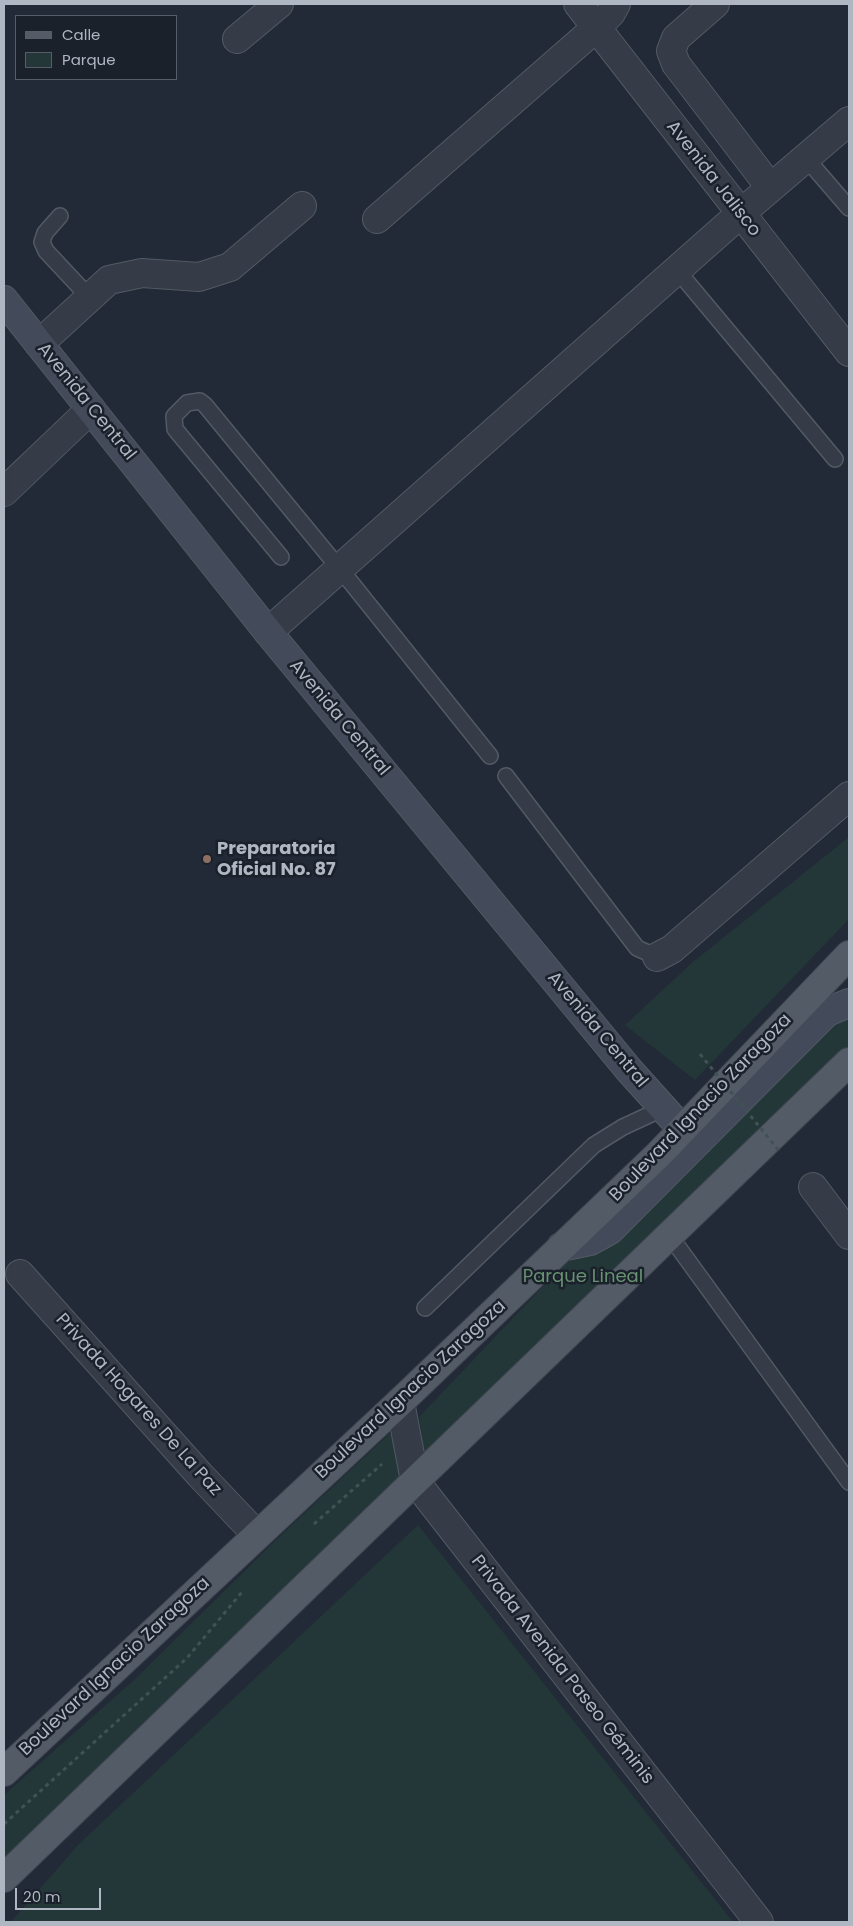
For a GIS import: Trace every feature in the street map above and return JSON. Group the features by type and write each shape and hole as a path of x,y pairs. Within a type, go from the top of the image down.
{"main road":[{"name":"Avenida Central","path":"4,300 268,632 623,1062 683,1130"},
{"name":"Boulevard Ignacio Zaragoza","path":"4,1772 400,1402 683,1130 849,955"},
{"path":"561,1247 590,1241 610,1230 827,1012 849,1003"},
{"path":"4,1878 849,1062"}],"street":[{"path":"237,39 279,4"},
{"name":"Avenida Jalisco","path":"578,4 849,352"},
{"path":"377,219 597,27 611,13 616,4"},
{"path":"715,4 676,38 671,51 676,64 770,188"},
{"path":"268,632 740,214 849,121"},
{"path":"39,344 109,280 142,273 199,277 230,267 302,206"},
{"path":"4,492 91,409"},
{"path":"657,957 672,949 849,796"},
{"path":"813,1187 849,1235"},
{"name":"Privada Hogares De La Paz","path":"20,1274 200,1475 257,1535"},
{"name":"Privada Avenida Paseo Géminis","path":"400,1402 415,1481 759,1922"}],"lane":[{"path":"805,157 849,208"},
{"path":"60,216 45,233 42,242 46,251 90,298"},
{"path":"677,270 835,458"},
{"path":"281,557 176,429 174,416 187,403 200,401 205,405 490,756"},
{"path":"506,776 637,948 657,957"},
{"path":"425,1308 594,1144 623,1127 664,1108"},
{"path":"670,1236 849,1482"}],"path":[{"path":"700,1054 780,1152"},
{"path":"308,1530 388,1458"},
{"path":"4,1824 187,1658 244,1590"}],"green space":[{"path":"849,837 849,919 695,1080 625,1025 693,962"},
{"name":"Parque Lineal","path":"849,1016 849,1055 425,1460 419,1417 570,1258 827,1026"},
{"path":"390,1433 408,1479 4,1864 4,1795 133,1681 274,1542"},
{"path":"418,1525 733,1922 11,1922 78,1845"}],"place":[{"name":"Preparatoria Oficial No. 87","path":"207,859"}]}
